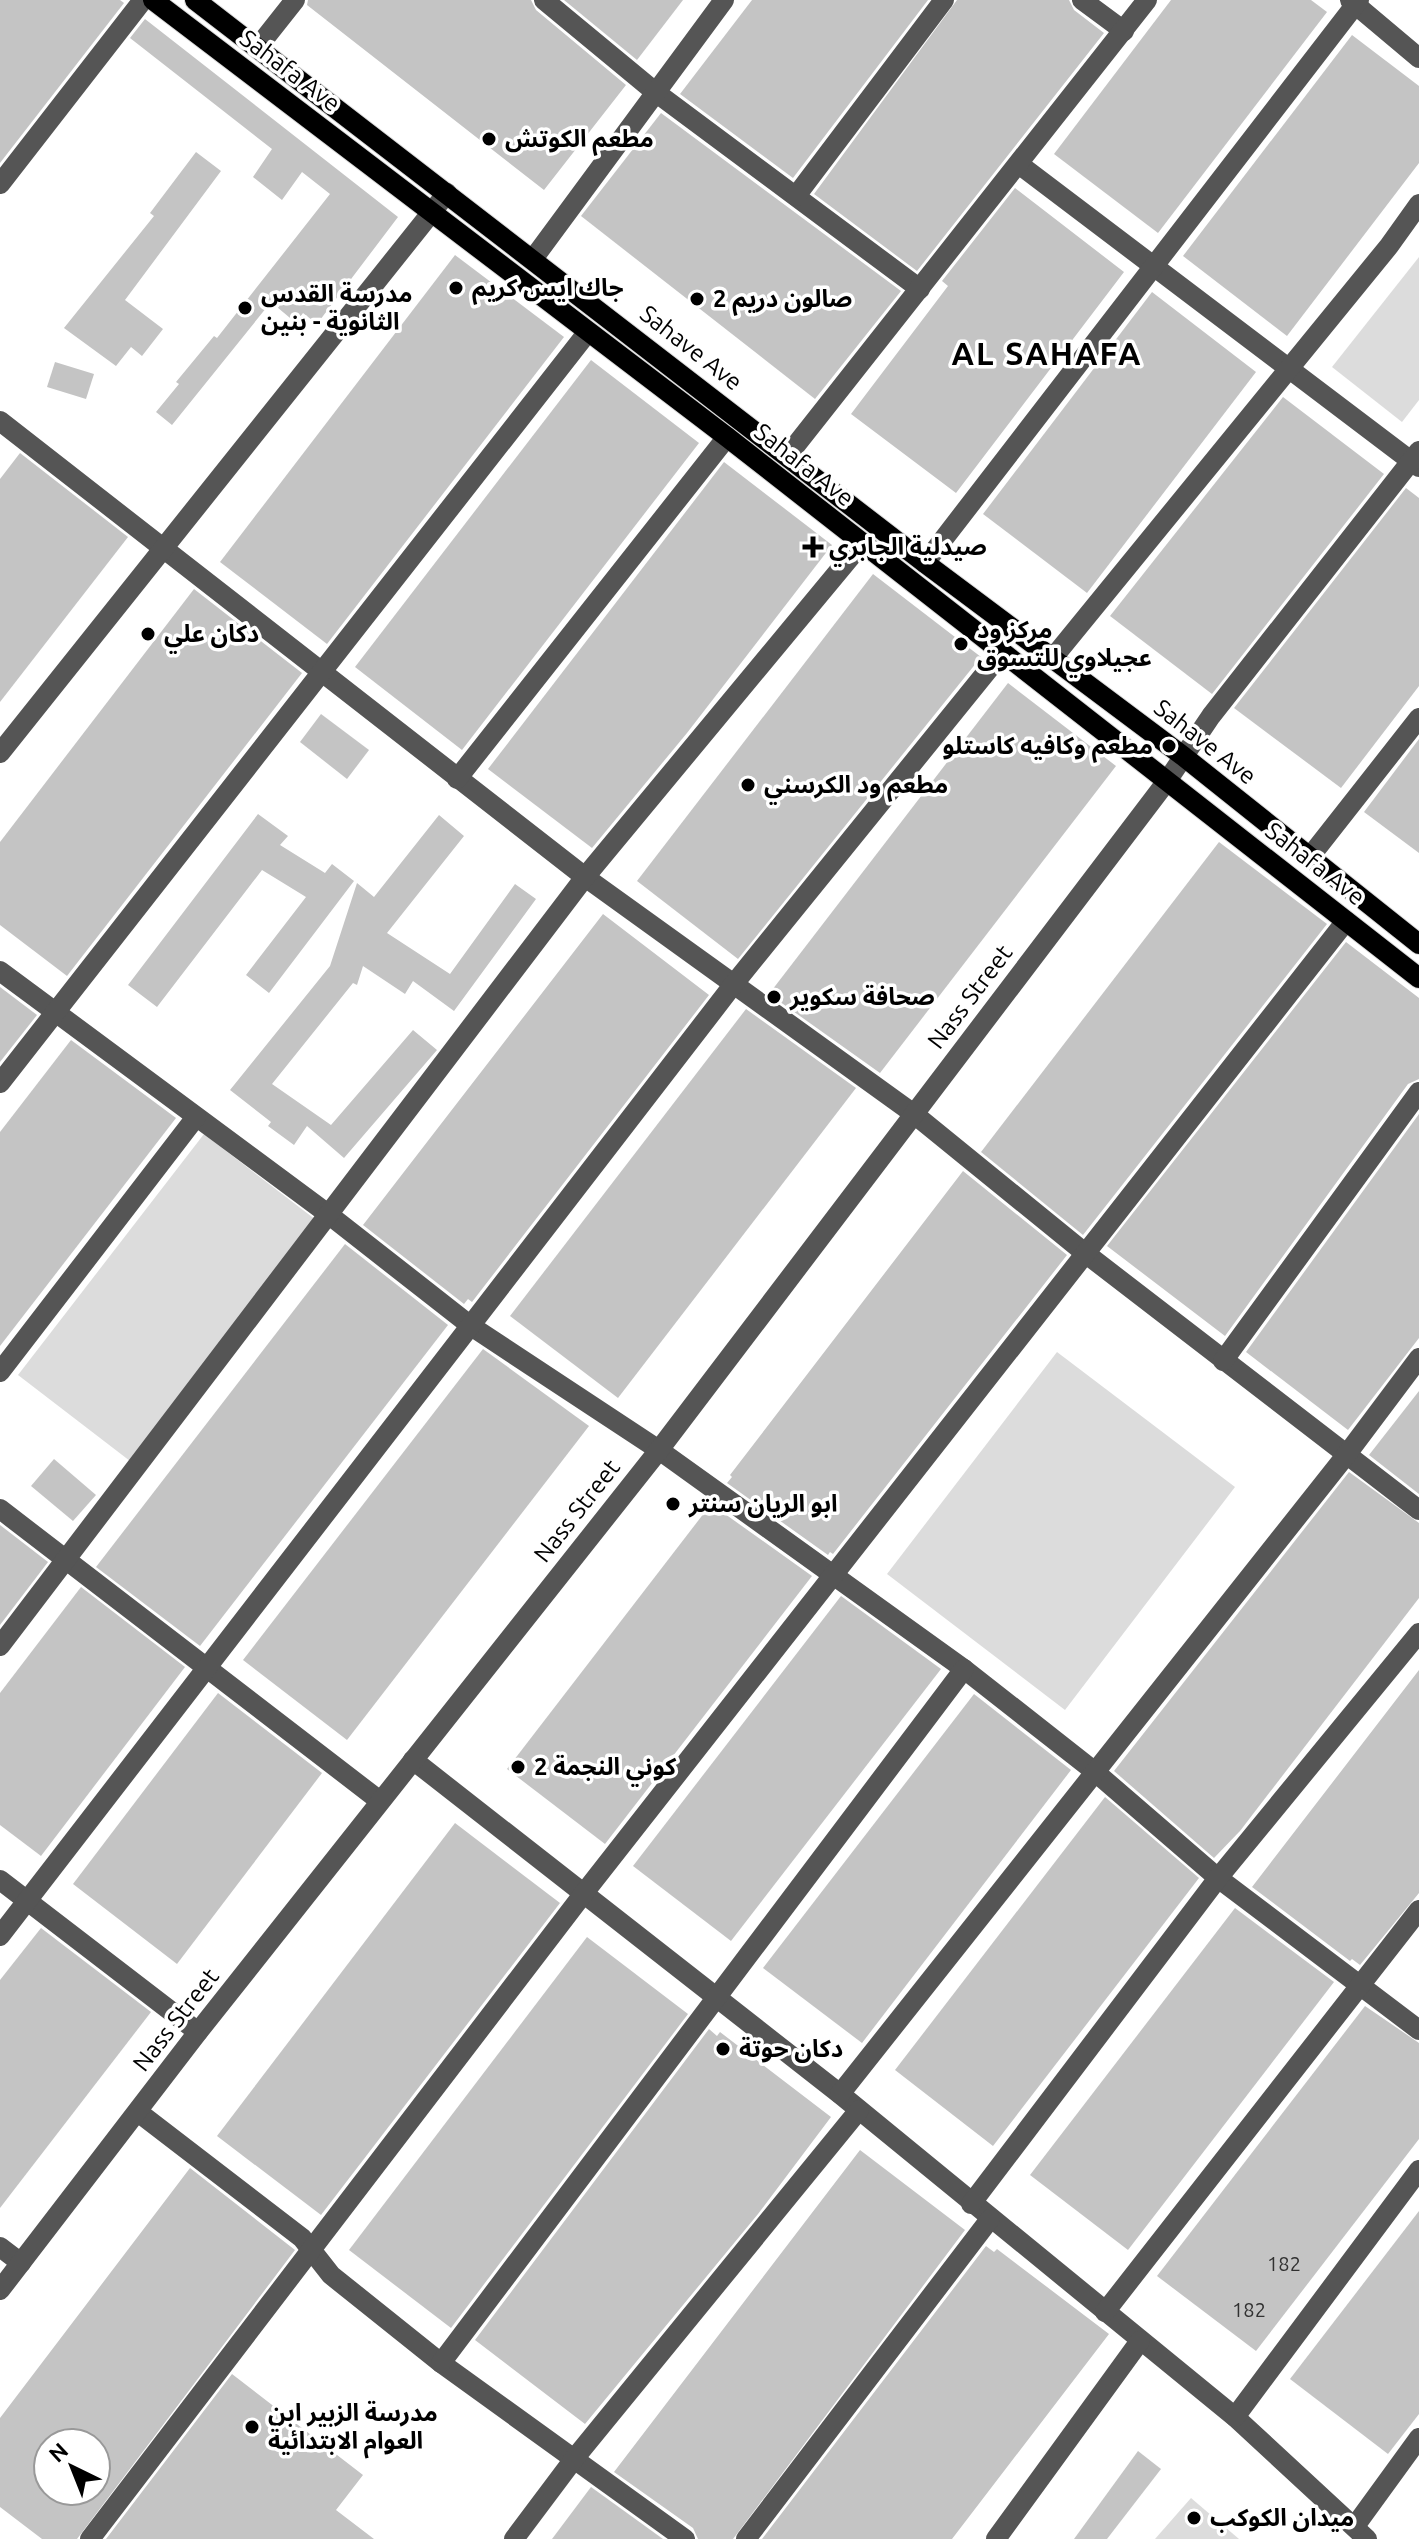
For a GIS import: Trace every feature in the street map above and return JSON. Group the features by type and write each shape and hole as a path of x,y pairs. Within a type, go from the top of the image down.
{"main road":[{"name":"Sahafa Ave","path":"153,0 727,437 1419,978"},
{"name":"Sahave Ave","path":"195,0 925,563 1183,756 1419,944"}],"street":[{"path":"0,184 143,0"},
{"path":"257,48 295,0"},
{"path":"544,0 654,91 920,289"},
{"path":"533,259 724,0"},
{"path":"796,196 944,0"},
{"path":"1082,0 1124,31"},
{"path":"788,455 1020,165 1147,0"},
{"path":"925,563 1355,1 1419,58"},
{"path":"1020,165 1287,367 1416,460"},
{"path":"0,753 447,193"},
{"path":"1052,659 1287,367 1389,246 1419,204"},
{"path":"0,1083 587,333"},
{"path":"3,430 585,877 914,1114 1085,1253 1419,1510"},
{"path":"457,779 727,437"},
{"name":"Nass Street","path":"0,2290 198,2032 659,1450 1167,781 1211,716 1416,460"},
{"path":"0,1646 585,877 862,543"},
{"path":"0,1936 733,985 1001,654"},
{"path":"1309,858 1419,718"},
{"path":"90,2539 584,1893 1346,921"},
{"path":"0,971 328,1214 471,1326 659,1450 964,1669 1094,1771 1218,1878 1419,2030"},
{"path":"1223,1361 1419,1092"},
{"path":"0,1372 196,1117"},
{"path":"840,2094 1347,1454 1419,1358"},
{"path":"0,1509 380,1801"},
{"path":"971,2204 1218,1878 1419,1633"},
{"path":"441,2363 964,1669"},
{"path":"413,1760 840,2094 1235,2417 1361,2532 1419,2438"},
{"path":"0,1880 198,2032"},
{"path":"1105,2312 1419,1910"},
{"path":"514,2539 574,2459 859,2110"},
{"path":"138,2112 302,2238 331,2275 441,2363 685,2539"},
{"path":"1235,2417 1419,2170"},
{"path":"746,2539 990,2219"},
{"path":"0,2247 21,2263"},
{"path":"996,2539 1140,2341"}],"shaded area":[{"path":"1419,257 1419,400 1402,422 1332,367"},
{"path":"204,1134 316,1220 130,1461 18,1375"},
{"path":"1057,1352 1235,1487 1065,1710 887,1574"},
{"name":"ميدان الكوكب","path":"1191,2498 1239,2539 1155,2539"}],"building":[{"path":"0,0 120,0 124,3 0,163"},
{"path":"308,0 531,0 536,10 626,85 544,190 307,5"},
{"path":"564,0 683,0 637,60"},
{"path":"752,0 928,0 793,178 680,94"},
{"path":"957,0 1069,0 1074,10 1104,33 917,271 814,194"},
{"path":"1171,0 1311,0 1327,12 1158,233 1054,154"},
{"path":"145,19 398,217 317,324 303,313 296,323 271,302 172,425 156,412 179,384 176,382 214,336 217,338 330,194 302,172 282,200 253,177 272,149 130,38"},
{"path":"1352,35 1419,86 1419,163 1287,336 1183,256"},
{"path":"661,113 901,291 815,399 581,216"},
{"path":"196,152 221,171 125,300 163,329 142,356 131,347 116,366 64,328 154,216 150,213"},
{"path":"1015,188 1124,272 956,493 851,414 948,286 942,281"},
{"path":"455,255 564,337 327,644 220,562"},
{"path":"1152,292 1256,372 1087,593 983,514"},
{"path":"591,360 699,443 462,750 355,667"},
{"path":"55,362 94,374 86,399 47,387"},
{"path":"1283,397 1384,474 1212,694 1110,616"},
{"path":"20,453 128,537 0,702 0,479"},
{"path":"724,462 832,545 687,733 592,848 488,769"},
{"path":"1406,488 1419,498 1419,686 1341,788 1234,708"},
{"path":"873,574 981,657 738,959 637,881"},
{"path":"194,589 302,673 67,976 0,925 0,842"},
{"path":"1008,683 1116,766 880,1073 769,994"},
{"path":"321,714 369,750 347,779 300,742"},
{"path":"1419,739 1419,853 1364,812"},
{"path":"258,814 288,836 280,845 325,873 332,864 354,881 269,993 246,975 306,897 262,870 157,1007 128,985"},
{"path":"439,815 464,836 387,933 450,974 515,884 536,899 454,1011 413,981 405,994 363,966 357,985 353,983 272,1084 331,1125 413,1030 437,1050 344,1158 307,1126 294,1145 268,1126 271,1122 230,1090 330,966 357,883 374,897"},
{"path":"1219,842 1327,924 1083,1235 981,1152"},
{"path":"603,914 709,995 472,1302 468,1299 464,1304 363,1225"},
{"path":"1346,942 1419,998 1419,1079 1408,1084 1225,1336 1107,1246"},
{"path":"0,987 37,1015 0,1062"},
{"path":"746,1009 856,1088 618,1398 510,1316"},
{"path":"71,1040 176,1118 0,1346 0,1132"},
{"path":"1419,1114 1419,1338 1348,1430 1246,1352"},
{"path":"963,1171 1067,1255 833,1554 830,1552 828,1555 727,1483 732,1477 730,1475"},
{"path":"345,1244 448,1325 200,1646 96,1567"},
{"path":"483,1349 589,1426 347,1740 243,1660"},
{"path":"1419,1391 1419,1494 1369,1455"},
{"path":"54,1459 96,1495 73,1521 31,1486"},
{"path":"1349,1472 1419,1523 1419,1598 1240,1831 1214,1858 1114,1771"},
{"path":"711,1504 812,1576 605,1844 507,1769"},
{"path":"0,1525 48,1562 0,1625"},
{"path":"81,1587 185,1667 41,1856 0,1825 0,1693"},
{"path":"841,1596 941,1669 731,1941 633,1866"},
{"path":"1419,1670 1419,1893 1360,1965 1352,1959 1350,1961 1252,1887"},
{"path":"218,1693 322,1773 177,1964 73,1884"},
{"path":"974,1694 1071,1770 862,2043 763,1968"},
{"path":"1105,1797 1199,1878 993,2146 895,2070"},
{"path":"455,1823 560,1903 321,2215 217,2136"},
{"path":"1235,1908 1334,1982 1128,2250 1030,2175"},
{"path":"41,1928 151,2012 0,2208 0,1980"},
{"path":"587,1937 688,2014 451,2328 349,2250"},
{"path":"1365,2006 1419,2043 1419,2139 1256,2351 1157,2276"},
{"path":"709,2029 717,2036 720,2032 831,2117 758,2214 585,2424 475,2340"},
{"path":"860,2150 965,2230 733,2539 698,2539 693,2528 614,2472"},
{"path":"190,2168 295,2250 112,2493 112,2427 32,2427 32,2507 101,2507 77,2539 42,2539 0,2507 0,2418"},
{"path":"1419,2211 1419,2414 1388,2454 1290,2379"},
{"path":"986,2246 994,2252 997,2249 1109,2334 952,2539 762,2539"},
{"name":"مدرسة الزبير ابن العوام الابتدائية","path":"232,2374 363,2475 336,2510 374,2539 106,2539"},
{"path":"1138,2451 1161,2469 1107,2539 1074,2539"},
{"path":"591,2487 663,2539 552,2539"}],"place":[{"name":"مطعم الكوتش","path":"489,139"},
{"name":"جاك ايس كريم","path":"456,288"},
{"name":"صالون دريم 2","path":"697,299"},
{"name":"مدرسة القدس الثانوية - بنين","path":"245,308"},
{"name":"صيدلية الجابري","path":"813,547"},
{"name":"دكان علي","path":"148,634"},
{"name":"مركز ود عجيلاوي للتسوق","path":"961,644"},
{"name":"مطعم وكافيه كاستلو","path":"1169,746"},
{"name":"مطعم ود الكرسني","path":"748,785"},
{"name":"صحافة سكوير","path":"774,997"},
{"name":"ابو الريان سنتر","path":"673,1504"},
{"name":"كوني النجمة 2","path":"518,1767"},
{"name":"دكان حوتة","path":"723,2049"},
{"name":"مدرسة الزبير ابن العوام الابتدائية","path":"252,2427"},
{"name":"ميدان الكوكب","path":"1194,2518"}],"district":[{"name":"AL SAHAFA","path":"1047,354"}]}
